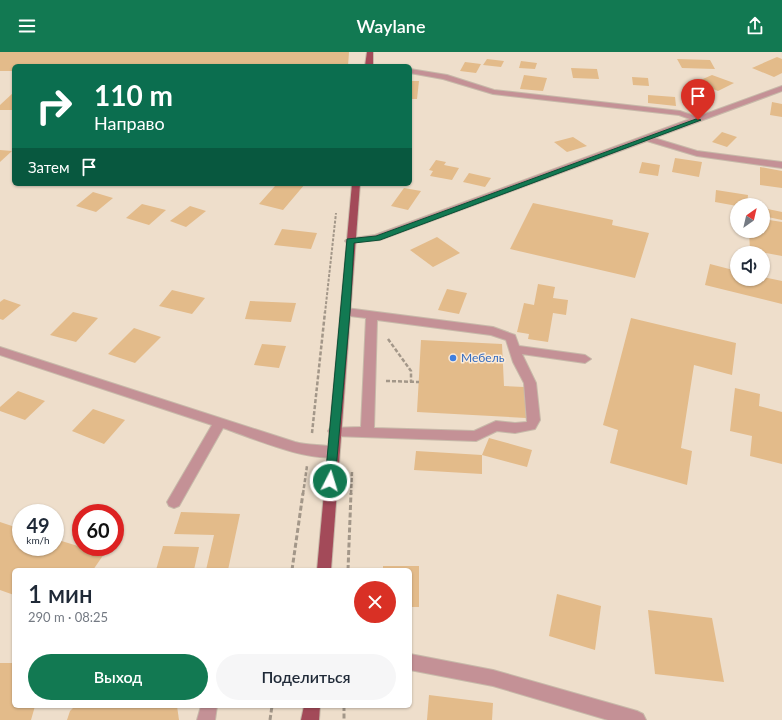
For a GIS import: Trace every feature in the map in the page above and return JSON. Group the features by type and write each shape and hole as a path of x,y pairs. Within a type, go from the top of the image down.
{"main road":[{"path":"369,64 370,52"},
{"path":"324,568 334,431 346,312 350,241 356,186"},
{"path":"310,720 312,708"}],"street":[{"path":"412,72 444,77 493,92 680,114 698,120"},
{"path":"350,241 377,238 648,139 782,88"},
{"path":"648,139 666,146 689,152 782,165"},
{"path":"334,431 476,436 496,426 515,428 531,426 534,420 530,383 515,349 512,338 493,331 346,312"},
{"path":"367,433 372,315"},
{"path":"515,349 585,359"},
{"path":"0,351 310,451 333,452"},
{"path":"174,502 220,422"},
{"path":"412,662 493,678 637,720"},
{"path":"206,720 209,708"}],"path":[{"path":"292,568 310,451 336,210"},
{"path":"386,344 386,336 411,371 412,382"},
{"path":"382,381 419,382"},
{"path":"270,720 272,708"},
{"path":"344,708 344,720"}],"building":[{"path":"0,52 349,52 348,64 12,64 12,71 0,71"},
{"path":"777,57 782,59 782,73 774,77 752,68"},
{"path":"487,59 504,61 501,67 483,65"},
{"path":"677,59 710,60 715,69 682,68"},
{"path":"521,61 537,63 535,69 519,68"},
{"path":"465,62 481,64 476,73 460,71"},
{"path":"571,68 597,69 599,79 573,78"},
{"path":"524,75 547,78 543,91 520,89"},
{"path":"712,75 734,83 718,91 696,82"},
{"path":"632,77 648,78 649,86 633,85"},
{"path":"412,81 419,81 417,99 412,99"},
{"path":"12,94 12,110 0,110 0,105"},
{"path":"648,95 675,97 676,106 648,103"},
{"path":"772,102 782,104 782,117 770,115"},
{"path":"722,132 737,137 727,147 712,142"},
{"path":"573,137 587,146 567,152 554,142"},
{"path":"0,150 12,151 0,162"},
{"path":"675,158 702,162 699,177 672,172"},
{"path":"436,160 446,162 444,165 459,168 452,180 430,176 433,171 429,170"},
{"path":"642,162 660,165 658,176 639,173"},
{"path":"760,167 782,171 782,188 760,185"},
{"path":"469,173 491,178 485,187 463,182"},
{"path":"275,186 303,186 283,210 259,204"},
{"path":"404,188 421,191 408,210 391,206"},
{"path":"716,190 748,195 748,198 730,198 730,205 715,202"},
{"path":"93,192 113,198 96,212 76,206"},
{"path":"533,203 613,220 612,225 649,233 635,278 510,249"},
{"path":"142,204 166,210 149,225 126,218"},
{"path":"190,206 206,211 186,227 170,221"},
{"path":"770,209 782,212 782,220 770,217"},
{"path":"770,220 782,222 782,256 770,254 770,246 750,246 749,238 770,238"},
{"path":"282,229 317,233 311,249 274,245"},
{"path":"437,237 460,253 433,267 410,250"},
{"path":"710,264 730,269 730,286 770,286 770,278 782,281 782,304 705,285"},
{"path":"538,284 555,287 553,298 568,300 566,315 553,313 548,342 528,339 529,334 517,332 524,303 534,305"},
{"path":"447,289 467,293 459,314 438,310"},
{"path":"172,290 205,298 192,314 159,306"},
{"path":"4,299 21,305 3,320 0,319 0,302"},
{"path":"250,301 296,303 291,322 245,319"},
{"path":"73,312 98,318 76,342 50,335"},
{"path":"631,318 736,343 732,375 694,365 681,448 692,451 687,485 610,463 618,430 603,425"},
{"path":"134,328 161,337 135,363 108,354"},
{"path":"421,340 502,344 504,386 524,387 526,418 417,412"},
{"path":"262,344 286,346 279,368 254,365"},
{"path":"735,388 760,394 759,406 782,412 782,464 750,456 752,436 730,431"},
{"path":"18,391 45,401 25,420 0,411 0,407"},
{"path":"93,409 125,420 104,444 72,431"},
{"path":"489,438 532,450 527,467 482,455"},
{"path":"416,451 482,455 482,474 414,470"},
{"path":"181,512 240,514 228,568 206,568 214,535 174,534"},
{"path":"0,522 12,526 12,556 64,556 64,542 72,544 72,556 103,556 94,568 12,568 12,594 0,590"},
{"path":"163,546 199,547 194,568 157,568"},
{"path":"383,566 419,566 419,607 412,607 412,568 383,568"},
{"path":"557,594 601,606 595,650 549,636"},
{"path":"648,610 712,618 724,682 655,674"},
{"path":"0,663 12,663 12,708 34,708 31,720 0,720"},
{"path":"429,695 493,703 492,720 427,720"},
{"path":"73,708 177,708 179,720 67,720 70,711"}],"place":[{"name":"Мебель","path":"453,358"}],"route":[{"path":"330,481 346,312 350,241 377,238 698,120"}]}
